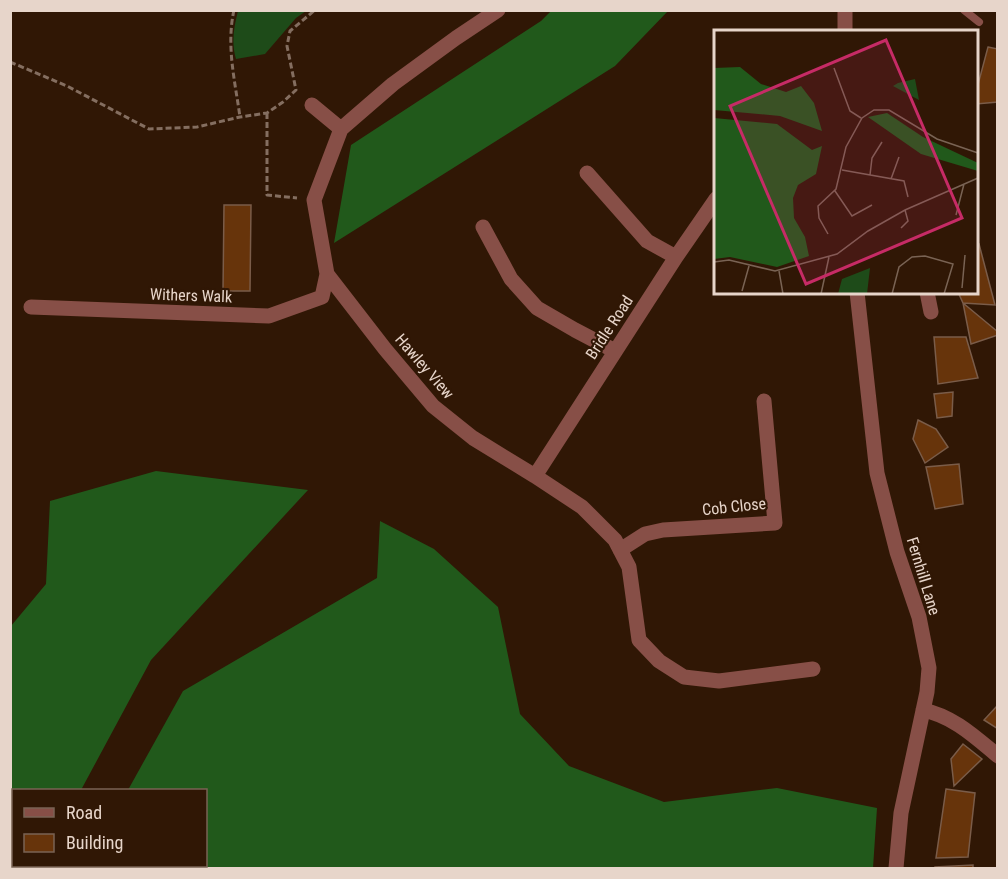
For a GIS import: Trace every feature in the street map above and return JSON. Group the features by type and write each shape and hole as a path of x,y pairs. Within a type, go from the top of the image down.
{"street":[{"path":"314,200 341,129 393,84 498,10"},
{"path":"845,10 845,30"},
{"path":"312,105 341,129"},
{"path":"587,173 647,241 676,257"},
{"name":"Hawley View","path":"314,200 327,274 433,406 472,438 536,476 582,507 615,540 629,567 639,640 659,661 684,677 719,681 813,669"},
{"name":"Bridle Road","path":"536,476 676,257 714,203"},
{"path":"483,226 511,279 537,308 615,351"},
{"name":"Withers Walk","path":"31,307 269,316 321,297 327,274"},
{"name":"Fernhill Lane","path":"857,294 877,473 897,552 919,617 929,668 927,692 901,813 896,868"},
{"path":"927,294 931,312"},
{"name":"Cob Close","path":"620,550 645,534 663,530 775,522 764,401"},
{"path":"923,710 959,724 998,756"}],"lane":[{"path":"964,10 979,22"}],"path":[{"path":"234,10 230,27 231,58 240,117"},
{"path":"10,62 67,86 149,129 197,127 267,113 296,90 287,46 290,31 315,10"},
{"path":"267,113 267,195 314,200"}],"green space":[{"path":"238,10 306,11 296,18 265,54 236,59 234,35"},
{"path":"552,10 668,11 615,66 334,243 351,145 541,21"},
{"path":"156,471 308,490 151,660 82,789 12,789 12,867 40,867 11,868 11,626 46,584 50,501"},
{"path":"380,521 434,549 498,607 520,714 569,766 664,802 777,788 877,808 873,868 85,868 207,867 207,789 129,789 183,691 377,578"}],"building":[{"path":"988,47 998,49 998,102 978,104 978,84"},
{"path":"224,205 251,205 250,291 223,291"},
{"path":"978,244 995,305 963,303 959,294 978,294"},
{"path":"963,303 998,332 998,335 971,344"},
{"path":"934,337 966,337 978,378 938,384"},
{"path":"953,392 952,416 937,418 934,394"},
{"path":"918,420 936,429 948,447 925,463 913,439"},
{"path":"959,464 963,504 935,509 926,467"},
{"path":"998,705 998,729 984,720"},
{"path":"963,744 982,759 954,786 951,759"},
{"path":"946,789 975,793 968,857 936,858"},
{"path":"973,865 973,868 935,868 935,867"}]}
